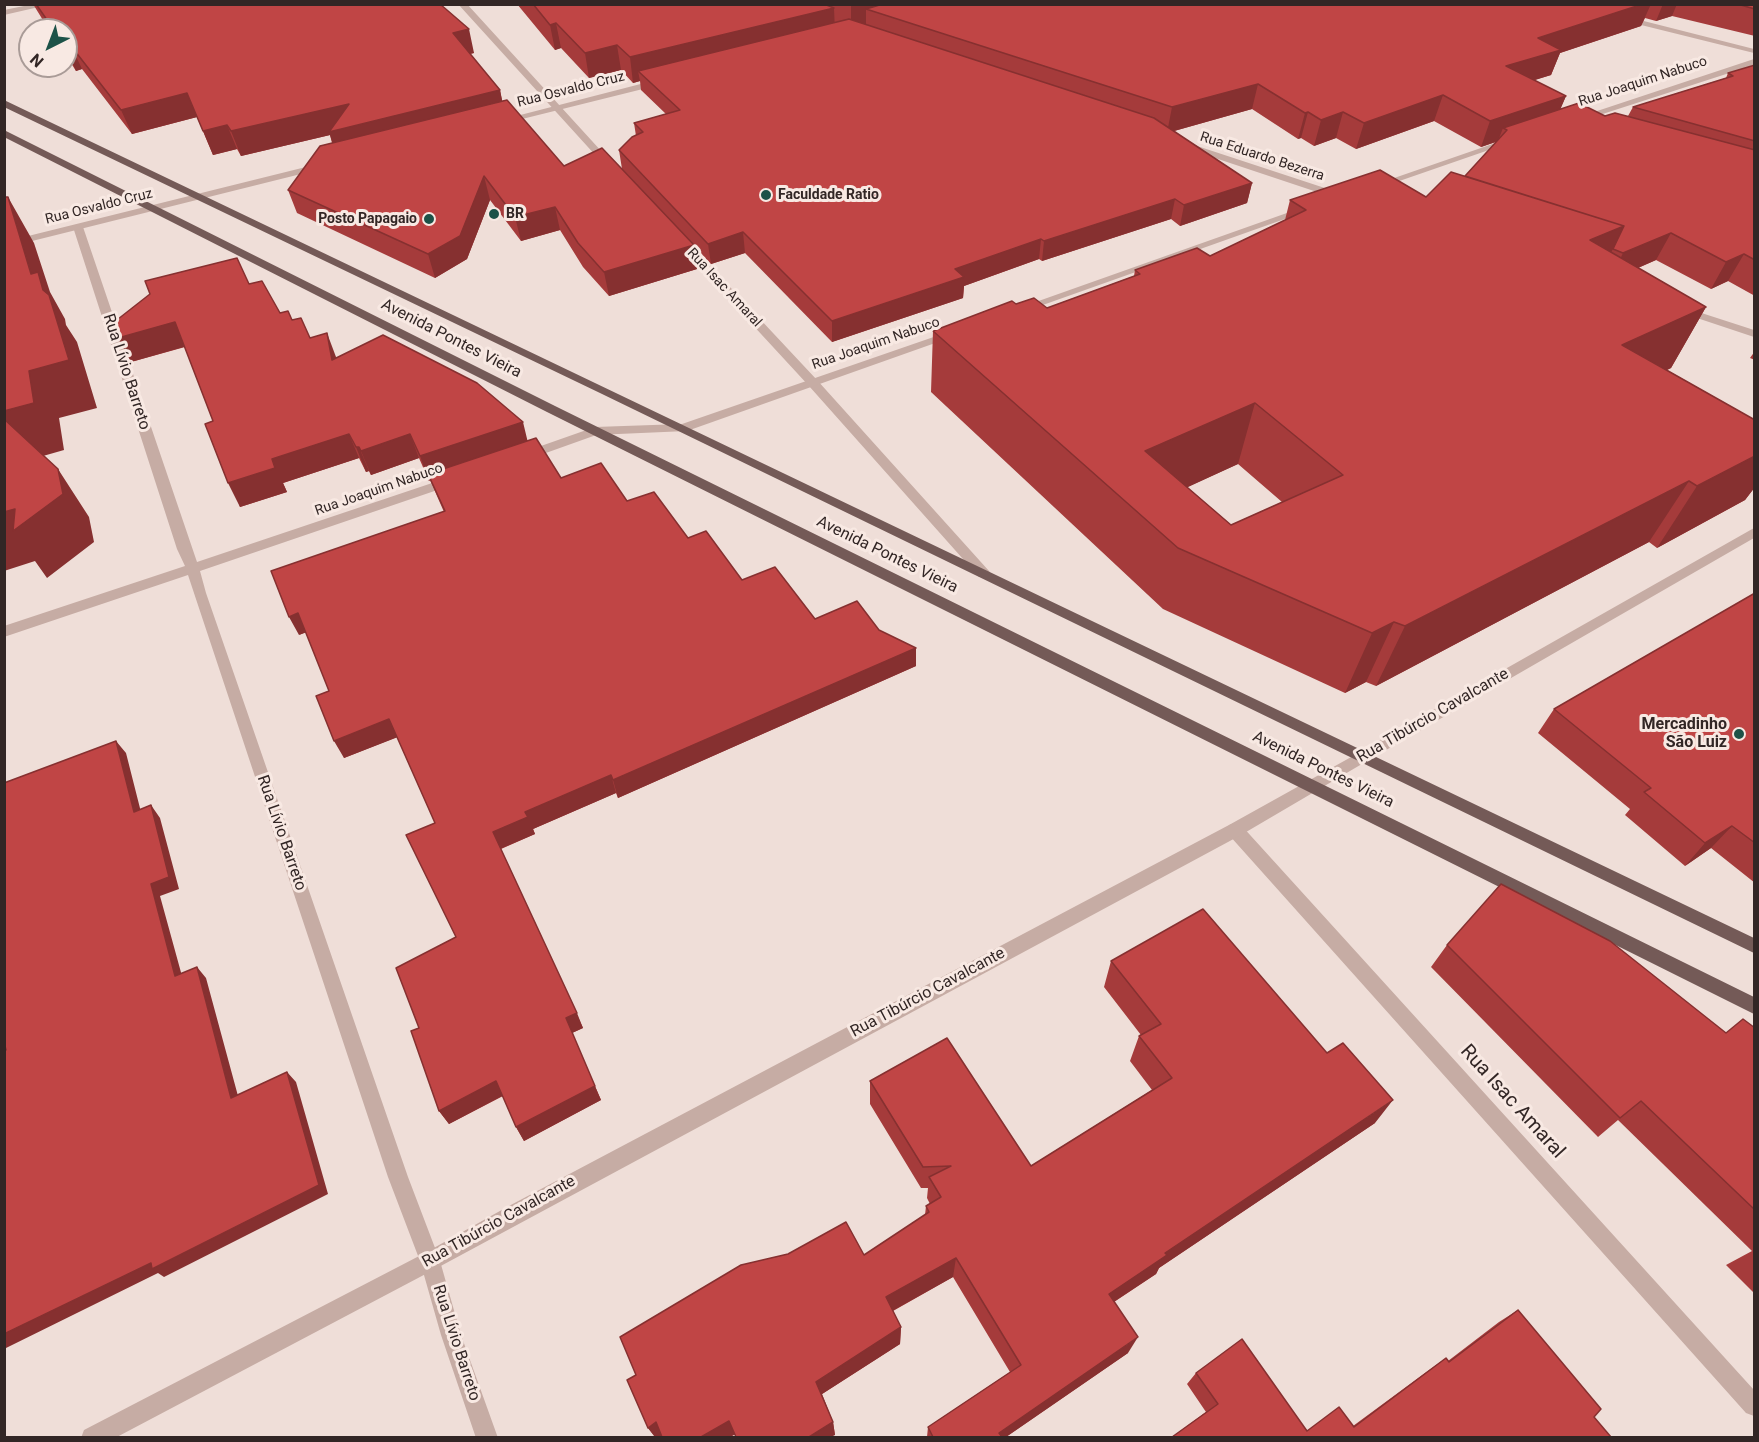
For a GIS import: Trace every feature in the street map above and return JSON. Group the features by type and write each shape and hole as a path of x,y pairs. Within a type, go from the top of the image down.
{"main road":[{"name":"Avenida Pontes Vieira","path":"4,103 1755,946"},
{"name":"Avenida Pontes Vieira","path":"4,134 596,431 1755,1006"}],"street":[{"path":"4,13 48,4"},
{"path":"462,4 617,173"},
{"path":"1615,16 1755,51"},
{"name":"Rua Joaquim Nabuco","path":"1584,128 1566,123 1755,62"},
{"name":"Rua Osvaldo Cruz","path":"495,123 669,80"},
{"path":"1365,190 1521,138"},
{"name":"Rua Eduardo Bezerra","path":"1014,312 1350,198 1175,142"},
{"name":"Rua Osvaldo Cruz","path":"4,245 335,163"},
{"name":"Rua Lívio Barreto","path":"78,227 184,549 193,569 199,593 398,1177 430,1261 451,1335 487,1437"},
{"name":"Rua Isac Amaral","path":"672,232 813,383 984,573"},
{"path":"1677,308 1755,334"},
{"name":"Rua Joaquim Nabuco","path":"507,462 596,431 683,428 958,331"},
{"name":"Rua Joaquim Nabuco","path":"4,632 462,477"},
{"name":"Rua Tibúrcio Cavalcante","path":"92,1437 430,1261 1235,830 1755,532"},
{"name":"Rua Isac Amaral","path":"1235,830 1755,1405"}],"building":[{"path":"36,4 440,4 469,29 453,33 500,90 329,132 349,104 231,131 227,125 203,131 187,93 121,110 78,55 78,18 46,18"},
{"path":"533,4 824,4 834,8 630,57 617,45 585,53 556,23 550,25"},
{"path":"883,4 1643,4 1538,38 1561,50 1506,66 1566,96 1490,121 1443,95 1364,123 1343,112 1321,120 1308,112 1305,113 1258,84 1172,107 866,9"},
{"path":"1737,4 1755,4 1755,9"},
{"path":"849,19 1154,118 1252,183 1184,205 1175,199 1044,241 1041,239 955,269 964,277 832,321 743,232 708,244 619,150 632,137 643,132 634,123 680,110 638,71"},
{"path":"1755,65 1755,141 1633,107 1733,76 1728,73"},
{"path":"507,100 564,166 602,148 694,245 604,272 578,243 555,207 515,217 484,176 460,236 428,254 288,190 320,146"},
{"path":"1579,103 1605,116 1615,113 1755,150 1755,260 1744,254 1726,262 1671,233 1623,253 1613,249 1624,226 1465,176 1507,130 1503,128"},
{"path":"1380,170 1426,197 1451,172 1624,226 1590,240 1706,307 1622,345 1755,420 1755,456 1697,486 1689,481 1405,626 1394,622 1372,633 1178,548 933,331 1012,301 1016,304 1034,298 1047,308 1140,274 1135,270 1197,248 1210,256 1306,210 1290,200","holes":["1255,403 1343,475 1231,525 1145,451"]},
{"path":"4,197 8,197 31,274 38,272 43,290 49,295 69,360 29,371 34,403 4,411"},
{"path":"237,258 249,284 262,281 280,313 288,311 292,320 301,318 310,338 327,333 332,360 383,335 477,383 523,422 420,456 410,434 361,451 349,434 272,459 275,468 228,483 205,424 213,421 175,322 118,338 113,323 150,294 145,281"},
{"path":"4,419 58,469 63,494 13,531 15,509 4,512"},
{"path":"536,438 561,478 601,463 627,501 654,492 688,538 706,531 742,580 775,567 815,619 857,601 879,630 916,648 613,780 611,775 525,812 528,817 493,832 577,1013 566,1018 595,1086 516,1127 496,1081 439,1111 411,1031 419,1028 396,968 456,937 406,835 435,823 389,719 334,741 316,696 329,691 298,613 289,617 271,571 445,511 428,474"},
{"path":"1755,593 1755,843 1732,826 1705,843 1644,792 1651,788 1554,709"},
{"path":"116,741 134,812 151,805 169,877 151,884 175,976 197,967 231,1098 287,1072 319,1185 152,1269 151,1263 4,1334 4,1050 6,1050 4,1042 4,783"},
{"path":"1501,884 1610,941 1726,1033 1743,1019 1755,1028 1755,1210 1641,1101 1620,1118 1447,945"},
{"path":"1203,909 1327,1053 1343,1043 1393,1100 1165,1253 1167,1255 1109,1294 1138,1337 999,1433 1002,1437 933,1437 928,1427 1021,1365 956,1258 886,1297 901,1327 816,1382 833,1422 809,1437 736,1437 729,1421 701,1437 662,1437 656,1422 648,1428 627,1380 636,1375 620,1337 741,1265 788,1254 846,1222 864,1255 929,1212 926,1206 941,1197 929,1177 951,1166 923,1167 870,1081 947,1038 1031,1166 1172,1078 1139,1036 1161,1024 1111,961"},
{"path":"1518,1310 1601,1409 1594,1417 1611,1437 1172,1437 1218,1404 1196,1373 1242,1339 1307,1431 1339,1407 1354,1427 1446,1358 1449,1362"}],"place":[{"name":"Faculdade Ratio","path":"766,195"},
{"name":"BR","path":"494,214"},
{"name":"Posto Papagaio","path":"429,219"},
{"name":"Mercadinho São Luiz","path":"1739,734"}]}
